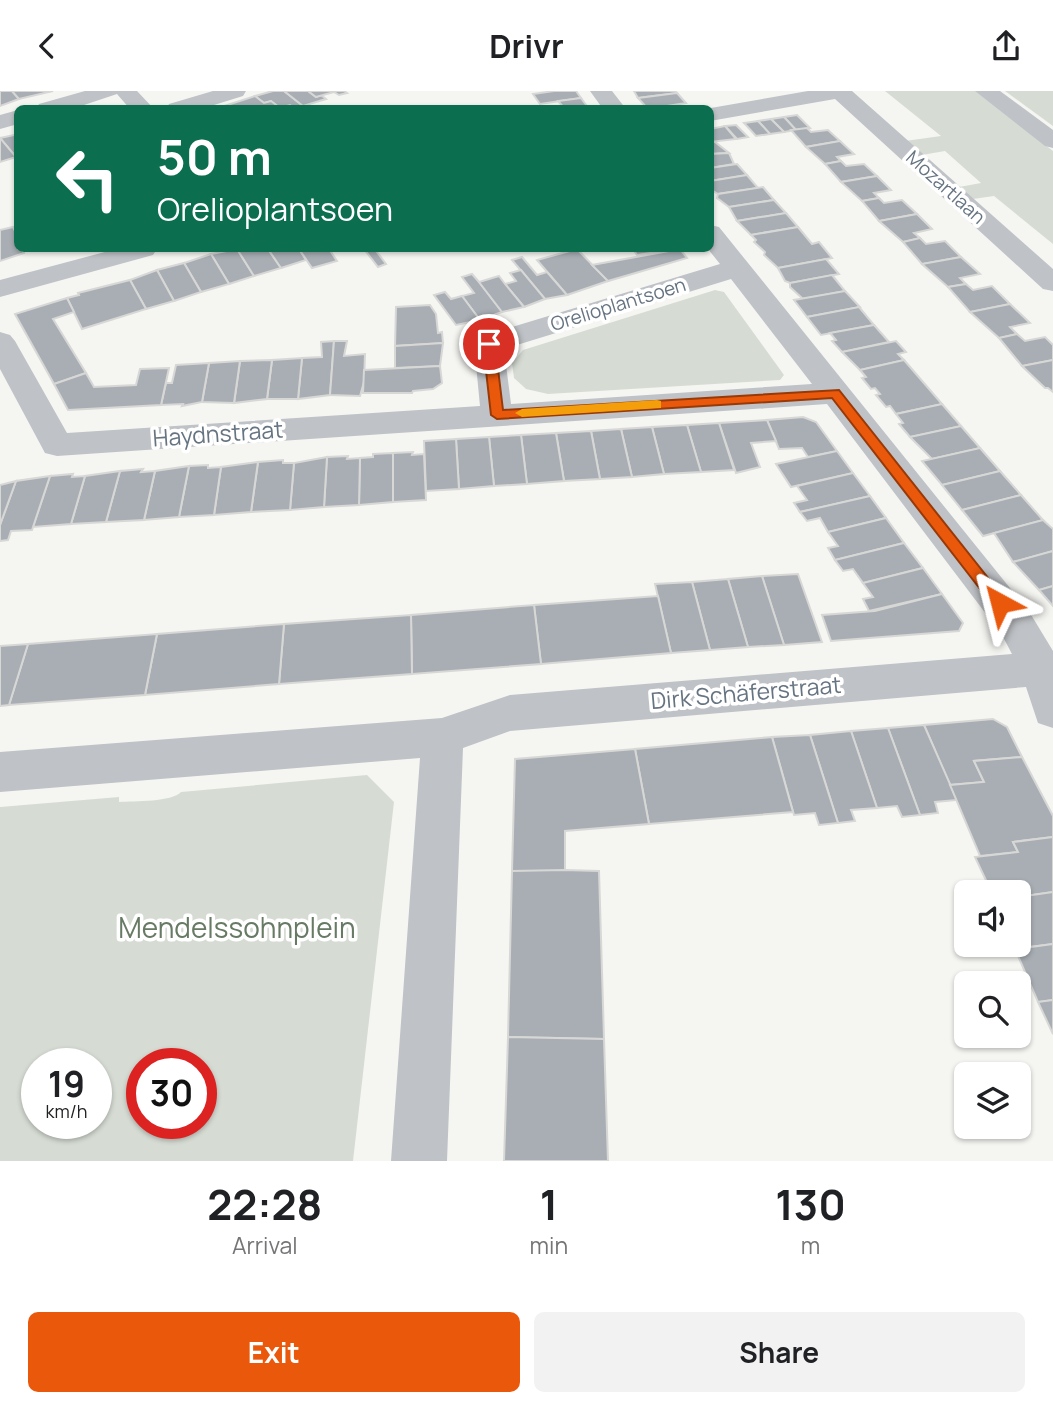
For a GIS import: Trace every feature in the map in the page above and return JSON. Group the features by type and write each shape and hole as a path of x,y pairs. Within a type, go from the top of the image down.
{"street":[{"path":"61,105 108,91"},
{"path":"125,91 139,105"},
{"path":"190,105 235,91"},
{"path":"601,91 612,105"},
{"path":"986,91 1053,141"},
{"path":"714,113 839,92"},
{"name":"Mozartlaan","path":"839,92 1053,283"},
{"path":"714,238 1016,624 1047,669 1053,710"},
{"path":"0,289 133,252"},
{"name":"Orelioplantsoen","path":"497,415 489,344 737,268"},
{"name":"Haydnstraat","path":"0,341 57,445 497,415"},
{"path":"497,415 835,393"},
{"name":"Dirk Schäferstraat","path":"442,737 510,713 1047,669"},
{"path":"0,772 442,737 419,1161"}],"green space":[{"path":"885,91 976,91 1053,151 1053,244 994,196 973,199 959,187 981,183 945,151 922,155 905,141 941,136"},
{"path":"1005,91 1053,91 1053,126"},
{"path":"715,290 724,292 784,375 780,380 548,394 526,389 514,378 512,363 523,350"},
{"name":"Mendelssohnplein","path":"367,775 394,802 353,1161 0,1161 0,807 119,797 119,802 152,800 181,792"}],"building":[{"path":"0,91 12,91 19,99 0,106"},
{"path":"12,91 53,91 19,99"},
{"path":"284,91 302,105 276,105 271,101 264,103 255,96"},
{"path":"284,91 308,91 316,97 321,95 326,99 306,105 302,105"},
{"path":"308,91 344,91 347,93 339,95 334,92 316,97"},
{"path":"576,91 581,98 540,104 533,94"},
{"path":"634,91 675,91 677,93 638,98"},
{"path":"677,93 686,103 644,105 638,98"},
{"path":"255,96 264,103 271,101 276,105 227,105"},
{"path":"581,98 586,105 562,105 558,101"},
{"path":"797,115 810,128 796,130 784,117"},
{"path":"784,117 796,130 784,132 771,119"},
{"path":"771,119 784,132 770,134 758,121"},
{"path":"758,121 770,134 756,136 744,123"},
{"path":"736,125 748,137 737,139 725,126"},
{"path":"725,126 736,139 714,142 714,128"},
{"path":"807,128 811,132 828,130 840,141 806,147 791,130"},
{"path":"14,135 14,155 0,138"},
{"path":"0,138 14,158 0,162"},
{"path":"840,141 854,154 837,157 841,161 825,164 806,147"},
{"path":"714,142 715,142 729,153 714,154"},
{"path":"729,153 734,164 714,167 714,154"},
{"path":"841,161 846,166 864,164 877,176 841,182 825,164"},
{"path":"737,164 747,175 714,180 714,167"},
{"path":"747,175 758,188 718,194 714,192 714,180"},
{"path":"877,176 891,190 874,193 879,198 862,201 841,182"},
{"path":"763,187 774,200 729,207 717,198 718,194"},
{"path":"879,198 884,203 902,200 917,214 879,221 862,201"},
{"path":"774,200 786,213 737,221 729,207"},
{"path":"786,213 798,227 751,235 737,221"},
{"path":"917,214 932,229 914,233 920,238 903,242 879,221"},
{"path":"13,227 14,252 24,253 0,261 0,230"},
{"path":"798,227 812,244 819,242 832,258 778,268 764,255 765,252 754,242 756,240 751,235"},
{"path":"920,238 926,244 945,241 961,257 922,264 903,242"},
{"path":"239,252 254,276 229,284 211,254"},
{"path":"239,252 270,252 281,268 254,276"},
{"path":"270,252 301,252 306,260 281,268"},
{"path":"301,252 331,252 337,261 312,268"},
{"path":"366,252 377,252 386,264 378,267"},
{"path":"566,252 580,252 608,281 567,295 537,260"},
{"path":"635,252 657,252 637,255"},
{"path":"664,252 682,252 687,258 608,281 592,265"},
{"path":"211,254 229,284 201,292 184,263"},
{"path":"522,257 537,275 547,272 567,295 545,299 512,260"},
{"path":"961,257 980,274 960,278 966,284 948,287 922,264"},
{"path":"826,259 839,274 790,283 785,281 778,268"},
{"path":"184,263 201,292 174,301 157,270"},
{"path":"157,270 174,301 146,309 130,280"},
{"path":"521,270 545,299 524,307 505,284 516,281 510,273"},
{"path":"472,274 502,312 480,320 462,296 474,293 462,277"},
{"path":"832,275 845,291 803,299 790,287 790,283"},
{"path":"499,276 524,307 502,312 479,282"},
{"path":"130,280 146,309 82,329 67,298"},
{"path":"966,284 973,290 992,286 1010,304 970,312 948,287"},
{"path":"845,291 860,307 807,317 794,300"},
{"path":"445,292 451,299 462,296 480,320 456,325 434,295"},
{"path":"67,298 74,312 53,319 86,373 54,384 15,314"},
{"path":"1010,304 1030,323 1010,327 1017,334 999,338 970,312"},
{"path":"430,305 436,314 438,333 442,332 443,343 395,346 396,307"},
{"path":"859,307 874,325 821,335 807,317"},
{"path":"874,325 889,342 842,352 832,341 836,340 830,333"},
{"path":"1017,334 1025,341 1045,337 1053,345 1053,360 1022,366 999,338"},
{"path":"334,341 330,395 298,399 302,358 322,357 321,342"},
{"path":"334,341 347,341 344,356 365,354 364,382 360,396 330,395"},
{"path":"896,341 906,352 898,354 904,360 860,370 842,352"},
{"path":"443,343 440,366 395,368 395,346"},
{"path":"302,358 298,399 267,399 272,360"},
{"path":"272,360 267,399 234,403 240,361"},
{"path":"904,360 942,404 896,414 876,395 880,394 875,388 871,389 862,378 866,377 860,370"},
{"path":"1053,360 1053,392 1022,366"},
{"path":"240,361 234,403 202,402 209,363"},
{"path":"209,363 202,402 182,406 183,404 161,405 166,383 172,383 176,365"},
{"path":"440,366 442,383 433,389 412,393 363,393 364,370"},
{"path":"169,368 161,405 68,410 54,384 86,373 94,387 136,385 140,369"},
{"path":"942,404 961,426 910,437 899,424 903,423 896,414"},
{"path":"803,417 816,422 837,451 808,457 802,448 779,449 767,420"},
{"path":"767,420 776,441 751,443 760,467 736,473 719,423"},
{"path":"719,423 734,470 701,472 687,425"},
{"path":"687,425 701,472 664,474 652,427"},
{"path":"961,426 980,448 932,459 910,437"},
{"path":"652,427 664,474 632,477 621,429"},
{"path":"621,429 632,477 600,479 591,431"},
{"path":"591,431 600,479 564,481 556,433"},
{"path":"556,433 564,481 527,484 521,435"},
{"path":"521,435 527,484 494,486 489,437"},
{"path":"489,437 494,486 459,489 456,439"},
{"path":"456,439 459,489 426,491 424,441"},
{"path":"980,448 1000,471 942,485 922,461"},
{"path":"837,451 853,473 791,487 776,464"},
{"path":"413,452 412,455 424,454 426,500 393,502 393,453"},
{"path":"393,453 393,502 359,505 360,458"},
{"path":"348,456 347,459 360,458 359,505 324,507 327,457"},
{"path":"327,457 324,507 290,510 294,463"},
{"path":"283,460 283,463 294,463 290,510 251,512 258,462"},
{"path":"258,462 251,512 214,515 221,467"},
{"path":"208,465 208,468 221,467 214,515 179,517 189,466"},
{"path":"189,466 179,517 144,520 155,471"},
{"path":"143,469 141,472 155,471 144,520 106,522 120,471"},
{"path":"120,471 106,522 71,524 85,476"},
{"path":"1000,471 1021,495 962,510 942,485"},
{"path":"853,473 870,496 800,512 794,503 807,500 797,486"},
{"path":"73,474 72,477 85,476 71,524 33,527 50,476"},
{"path":"50,476 32,530 11,531 8,540 0,541 0,525 16,481"},
{"path":"16,481 0,525 0,485"},
{"path":"1021,495 1043,520 983,536 962,510"},
{"path":"870,496 886,518 828,532 820,518 807,521 800,512"},
{"path":"886,518 904,543 835,560 828,548 838,546 828,532"},
{"path":"1043,520 1053,529 1053,551 1013,562 994,533"},
{"path":"904,543 923,568 863,583 853,569 843,571 835,560"},
{"path":"1053,551 1053,586 1039,590 1013,562"},
{"path":"923,568 942,594 869,611 863,599 873,597 863,583"},
{"path":"798,574 822,642 784,645 762,576"},
{"path":"762,576 784,645 748,647 728,579"},
{"path":"728,579 748,647 710,650 692,582"},
{"path":"692,582 710,650 671,653 655,584"},
{"path":"1053,586 1053,606 1039,590"},
{"path":"942,594 963,623 959,631 831,641 822,615 875,611"},
{"path":"658,596 671,653 541,664 534,605"},
{"path":"534,605 541,664 412,674 411,615"},
{"path":"411,615 412,674 279,684 284,624"},
{"path":"284,624 279,684 145,695 157,634"},
{"path":"157,634 145,695 9,705 28,644"},
{"path":"28,644 9,705 0,706 0,646"},
{"path":"993,719 1007,727 1022,757 974,761 984,782 950,785 924,725"},
{"path":"924,725 957,800 935,802 938,813 920,815 888,728"},
{"path":"888,728 920,815 902,817 897,806 877,808 851,731"},
{"path":"851,731 877,808 851,810 855,821 838,823 810,735"},
{"path":"810,735 838,823 819,825 815,813 794,815 772,737"},
{"path":"772,737 793,812 649,824 635,749"},
{"path":"635,749 649,824 565,831 565,872 512,871 515,759"},
{"path":"1022,757 1053,816 1053,837 1013,842 1018,852 980,856 950,785 984,782 974,761"},
{"path":"1053,837 1053,892 1031,895 1031,880 986,880 975,857 1018,852 1013,842"},
{"path":"512,871 599,871 604,1039 508,1037"},
{"path":"1053,892 1053,944 1031,947 1031,895"},
{"path":"1053,944 1053,1000 1038,1002 1031,986 1031,971 1025,971 1018,957 1031,957 1031,947"},
{"path":"1053,1000 1053,1034 1038,1002"},
{"path":"508,1037 604,1039 608,1161 504,1161"}],"slow traffic":[{"path":"522,413 657,405"}],"route":[{"path":"489,344 497,415 835,393 1000,603"}]}
